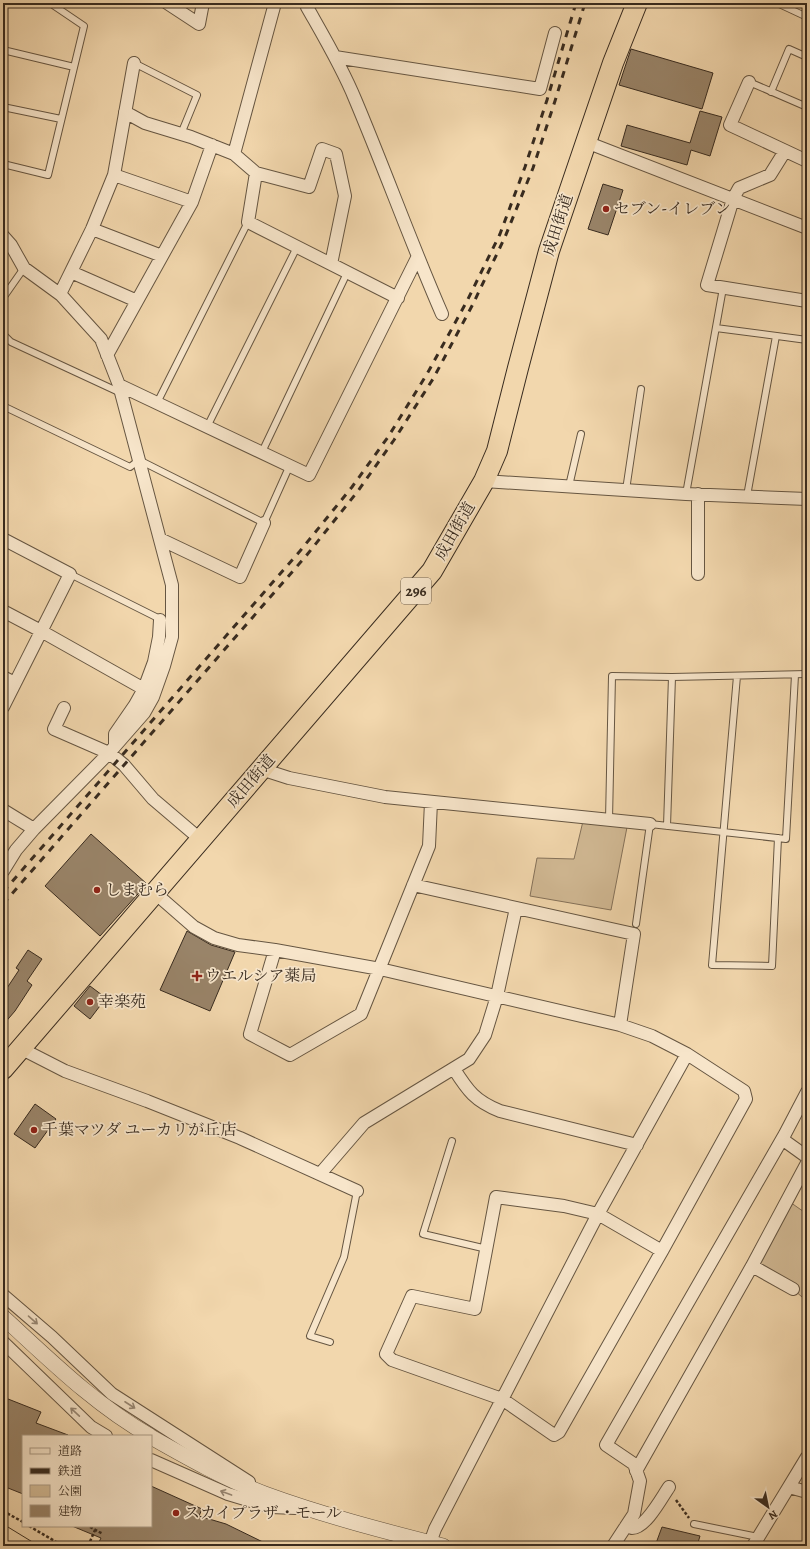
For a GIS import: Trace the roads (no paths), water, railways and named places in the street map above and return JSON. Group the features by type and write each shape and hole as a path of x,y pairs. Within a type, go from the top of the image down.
{"highway":[{"name":"成田街道","path":"3,1069 432,571 484,481 497,451 549,251 613,63 637,3"}],"street":[{"path":"167,3 199,24 203,3"},
{"path":"234,154 274,3"},
{"path":"306,3 355,98 417,258 442,314"},
{"path":"335,57 540,89 555,33"},
{"path":"60,294 92,229 114,175 134,63"},
{"path":"748,82 730,125 807,161"},
{"path":"125,112 145,123 181,134 234,154 256,174 309,187 322,149 336,154 345,196 331,264"},
{"path":"586,142 807,228"},
{"path":"107,355 192,202 212,146"},
{"path":"785,151 770,175 740,188 733,199 707,285 807,301"},
{"path":"256,174 248,222 398,298"},
{"path":"114,175 192,202"},
{"path":"92,229 162,256"},
{"path":"3,236 11,245 24,268 60,294 101,339 120,389 172,585 172,636 164,666 153,697 144,713 112,750 34,829 16,850 3,871"},
{"path":"120,389 157,403 309,475 417,258"},
{"path":"70,272 137,301"},
{"path":"484,481 692,494 807,499"},
{"path":"692,494 698,574"},
{"path":"160,539 240,577 264,523"},
{"path":"3,539 70,574 3,707"},
{"path":"3,611 41,630 144,688"},
{"path":"112,750 115,734 135,705 144,688 154,662 159,637 160,620"},
{"path":"3,677 15,683"},
{"path":"64,708 54,729 112,750 153,799 200,839"},
{"path":"261,769 289,778 377,796 650,824"},
{"path":"275,950 250,1034 290,1055 361,1014 428,846 431,802"},
{"path":"3,810 34,829"},
{"path":"413,885 634,934 620,1025"},
{"path":"155,893 194,927 214,938 238,945 275,950 380,969 620,1025 652,1036 687,1054 744,1091 746,1099 662,1251 559,1432 554,1435 502,1399 392,1360 386,1354 412,1296 475,1309 496,1197 564,1206 598,1214 662,1251"},
{"path":"320,1174 364,1123 469,1059 485,1035 497,996 516,908"},
{"path":"20,1048 65,1071 147,1101 240,1138 358,1190"},
{"path":"152,1437 213,1470 265,1494 305,1508 436,1544 439,1522 502,1399 598,1214 687,1054"},
{"path":"454,1069 466,1088 486,1105 508,1113 636,1145"},
{"path":"613,1546 634,1514 640,1481 634,1464 606,1445 782,1139 807,1092"},
{"path":"782,1139 807,1157"},
{"path":"636,1471 752,1266 807,1163"},
{"path":"752,1266 793,1289"},
{"path":"3,1295 52,1337 112,1394 260,1489 265,1494"},
{"path":"3,1316 68,1376 130,1425 148,1435"},
{"path":"3,1342 91,1427 104,1435"},
{"path":"756,1541 807,1457"},
{"path":"152,1460 228,1494 271,1507 305,1508"},
{"path":"626,1526 632,1528 638,1527 646,1521 669,1487"},
{"path":"789,1487 807,1492"}],"lane":[{"path":"3,164 48,175 84,26 50,3"},
{"path":"777,3 807,17"},
{"path":"771,92 789,49 807,57"},
{"path":"3,50 74,67"},
{"path":"134,63 197,95 181,134"},
{"path":"748,82 807,107"},
{"path":"3,107 62,118"},
{"path":"157,403 248,222"},
{"path":"207,427 296,247"},
{"path":"3,298 24,268"},
{"path":"262,452 347,273"},
{"path":"692,494 723,288"},
{"path":"716,328 807,340"},
{"path":"3,334 10,342 120,389"},
{"path":"747,496 776,336"},
{"path":"626,490 641,389"},
{"path":"3,406 130,466 139,460 264,523 290,465"},
{"path":"570,486 581,434"},
{"path":"70,574 172,625"},
{"path":"636,924 650,824 786,839 795,674"},
{"path":"609,820 612,676 672,677 807,674"},
{"path":"737,676 712,965 772,966 778,838"},
{"path":"667,826 672,677"},
{"path":"452,1141 423,1234 487,1249"},
{"path":"330,1342 310,1336 344,1258 358,1190"},
{"path":"694,1524 756,1541"}],"tram line":[{"path":"3,1524 39,1546"}],"railway":[{"path":"3,892 300,551 352,487 388,437 427,374 467,301 500,234 525,167 576,3"},
{"path":"3,904 306,556 358,491 394,440 433,379 473,304 505,237 533,168 585,3"}],"place":[{"name":"セブン-イレブン","path":"606,209"},
{"name":"しまむら","path":"97,890"},
{"name":"ウエルシア薬局","path":"197,976"},
{"name":"幸楽苑","path":"90,1002"},
{"name":"千葉マツダ ユーカリが丘店","path":"34,1130"},
{"name":"スカイプラザ・モール","path":"176,1513"}]}
